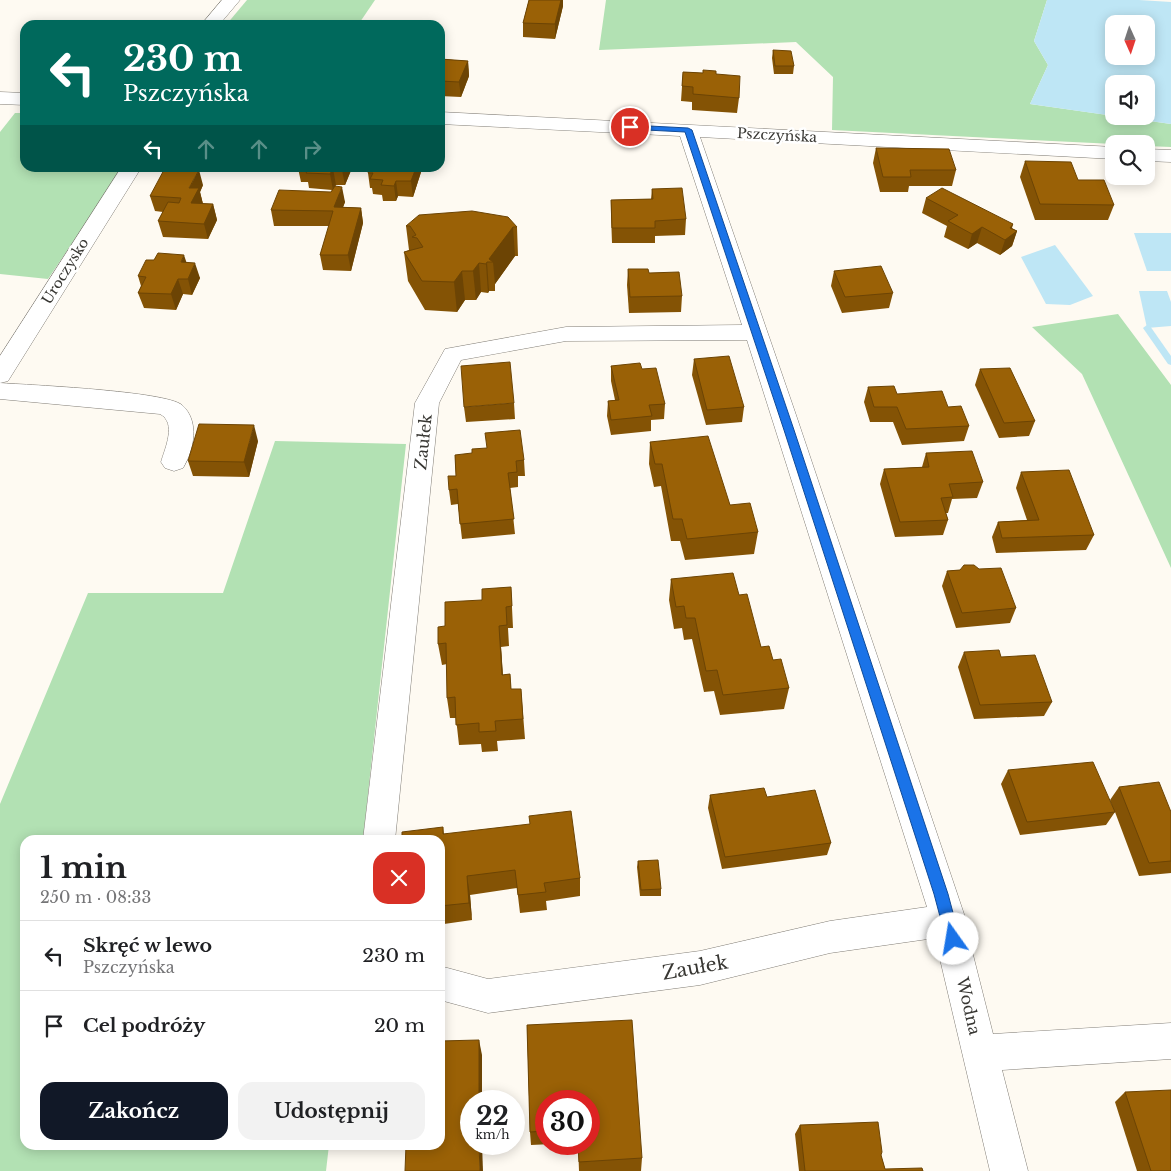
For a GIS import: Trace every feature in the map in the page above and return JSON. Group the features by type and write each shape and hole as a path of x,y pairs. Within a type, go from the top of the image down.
{"street":[{"path":"214,20 231,0"},
{"name":"Pszczyńska","path":"445,118 1105,153"},
{"name":"Wodna","path":"688,130 948,920 1009,1171"},
{"path":"1155,155 1171,156"},
{"name":"Uroczysko","path":"0,375 127,172"},
{"name":"Zaułek","path":"379,835 427,403 453,354 566,334 756,332"},
{"path":"0,391 154,404 172,410 181,421 182,430 174,462"},
{"name":"Zaułek","path":"445,984 488,996 700,968 830,937 948,920"},
{"path":"980,1053 1171,1041"}],"green space":[{"path":"247,0 375,0 361,20 230,20"},
{"path":"606,0 1047,0 1034,41 1048,65 1030,104 1105,115 1105,125 1155,125 1155,122 1171,124 1171,147 1155,146 1155,135 1105,135 1105,144 832,130 833,77 796,42 599,50"},
{"path":"15,113 20,113 20,172 120,172 48,279 0,274 0,132"},
{"path":"1118,314 1171,385 1171,568 1082,374 1032,327"},
{"path":"275,441 406,444 364,835 20,835 20,1150 328,1150 326,1171 0,1171 0,804 88,593 223,593"}],"water":[{"path":"1047,0 1171,2 1171,124 1155,122 1155,75 1105,75 1105,115 1030,104 1048,65 1034,41"},
{"path":"1134,233 1171,233 1171,271 1147,271"},
{"path":"1055,245 1093,296 1070,305 1046,304 1021,257"},
{"path":"1139,291 1167,291 1171,302 1171,326 1147,328"}],"building":[{"path":"529,0 561,0 555,24 523,23"},
{"path":"773,50 791,51 794,66 775,66"},
{"path":"445,59 468,61 459,82 445,81"},
{"path":"703,70 716,71 716,74 740,76 739,98 693,94 693,87 682,86 683,72 703,73"},
{"path":"876,148 949,149 956,170 910,170 911,177 883,177"},
{"path":"1025,161 1071,162 1078,180 1104,180 1114,205 1040,204"},
{"path":"163,172 198,172 189,188 199,188 191,203 213,204 204,224 158,221 168,202 179,203 181,198 150,196"},
{"path":"307,172 331,172 330,174"},
{"path":"414,172 411,181 396,181 394,186 381,185 383,180 370,179 373,173 368,173"},
{"path":"335,186 342,187 334,207 361,208 348,255 320,255 333,211 271,210 279,190 331,192"},
{"path":"682,188 686,219 655,221 655,228 612,228 611,200 653,199 652,189"},
{"path":"942,188 1013,224 1010,228 1017,231 1005,240 982,227 972,234 948,221 958,215 926,198"},
{"path":"472,211 508,217 517,227 513,227 489,259 493,262 479,263 473,271 462,271 454,282 422,281 404,252 423,247 417,238 412,237 416,235 410,226 406,226 419,215"},
{"path":"158,253 184,255 181,262 195,263 188,279 178,279 171,294 138,293 146,277 138,276 146,260 154,260"},
{"path":"881,266 893,293 845,297 834,271"},
{"path":"628,269 648,269 649,273 679,272 682,296 630,297"},
{"path":"729,356 744,407 707,410 694,359"},
{"path":"510,362 514,403 464,407 461,366"},
{"path":"640,363 642,369 656,368 665,404 649,405 652,416 611,420 608,401 619,400 611,366"},
{"path":"1010,368 1035,421 1004,423 980,369"},
{"path":"894,386 897,394 942,391 948,407 961,406 969,426 906,429 897,407 874,407 868,387"},
{"path":"199,424 254,425 244,462 188,461"},
{"path":"520,430 524,460 516,461 517,472 508,473 514,519 460,524 457,489 449,490 448,476 456,476 455,455 472,453 472,449 487,448 485,433"},
{"path":"708,436 730,505 750,503 758,532 687,539 682,519 673,519 662,464 655,464 650,442"},
{"path":"972,451 983,482 949,484 953,497 941,498 948,520 900,522 884,469 929,467 926,453"},
{"path":"1069,470 1094,535 1002,538 998,522 1039,520 1021,472"},
{"path":"964,565 974,565 979,569 1001,568 1016,608 962,613 947,571 960,570"},
{"path":"733,573 739,595 747,594 761,647 769,646 773,660 781,659 789,688 723,695 717,670 706,671 695,618 686,618 684,606 676,607 671,579"},
{"path":"511,587 512,606 506,607 507,625 499,626 502,675 510,674 511,689 521,689 523,719 495,721 496,731 479,732 479,723 456,725 455,697 447,698 446,643 438,644 438,627 445,626 445,602 482,600 482,589"},
{"path":"999,650 1001,657 1035,655 1052,702 980,705 964,652"},
{"path":"1093,762 1115,812 1027,822 1008,770"},
{"path":"1159,782 1171,812 1171,861 1149,863 1119,787"},
{"path":"764,788 767,797 815,790 831,843 725,857 710,795"},
{"path":"571,811 580,878 544,883 546,892 518,895 515,870 467,876 469,903 445,905 445,835 402,835 402,832 443,827 443,834 530,824 529,816"},
{"path":"658,860 661,889 641,890 638,861"},
{"path":"632,1020 642,1158 579,1162 579,1155 600,1155 600,1090 535,1090 535,1132 530,1132 527,1025"},
{"path":"479,1040 479,1090 460,1090 460,1155 479,1155 480,1171 405,1171 406,1150 445,1150 445,1041"},
{"path":"1171,1090 1171,1171 1151,1171 1125,1092"},
{"path":"878,1122 881,1155 885,1169 922,1168 923,1171 805,1171 800,1125"}],"waterway":[{"path":"1147,328 1171,362"}],"route":[{"path":"630,127 688,130 789,430 941,894 953,939"}]}
